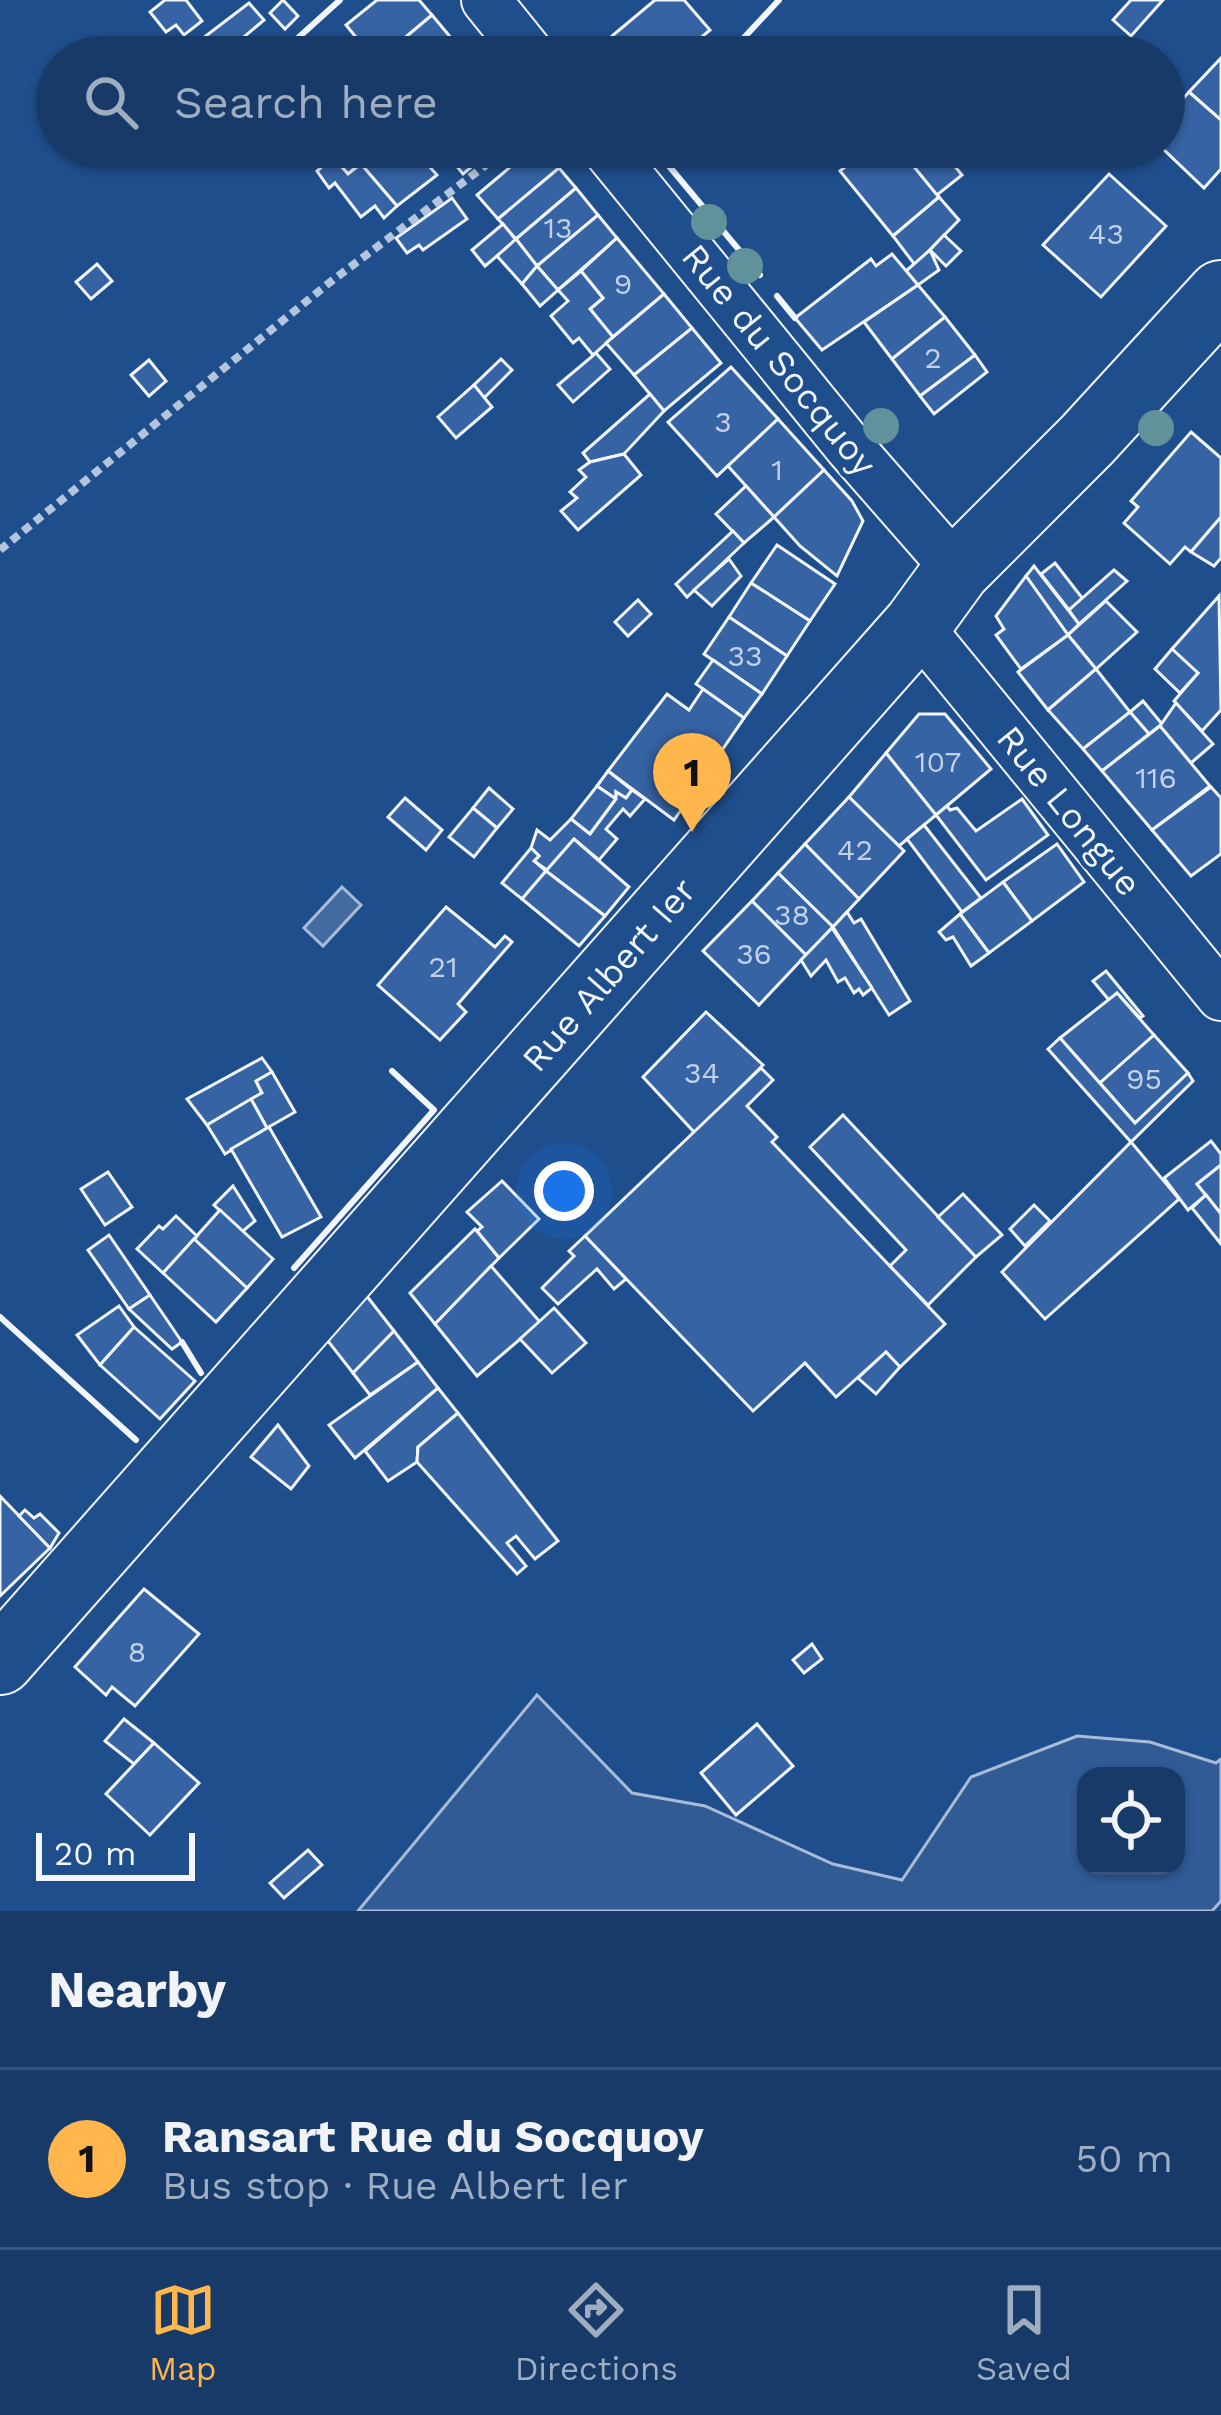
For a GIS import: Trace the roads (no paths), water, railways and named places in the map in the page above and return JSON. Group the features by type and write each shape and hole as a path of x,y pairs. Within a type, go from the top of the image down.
{"street":[{"path":"486,0 515,36"},
{"name":"Rue du Socquoy","path":"622,168 826,419 957,570"},
{"name":"Rue Albert Ier","path":"0,1660 917,626 957,570 1088,440 1221,294"},
{"name":"Rue Longue","path":"917,626 1221,996"}],"place":[{"name":"Ransart Rue du Socquoy","path":"692,832"}]}
